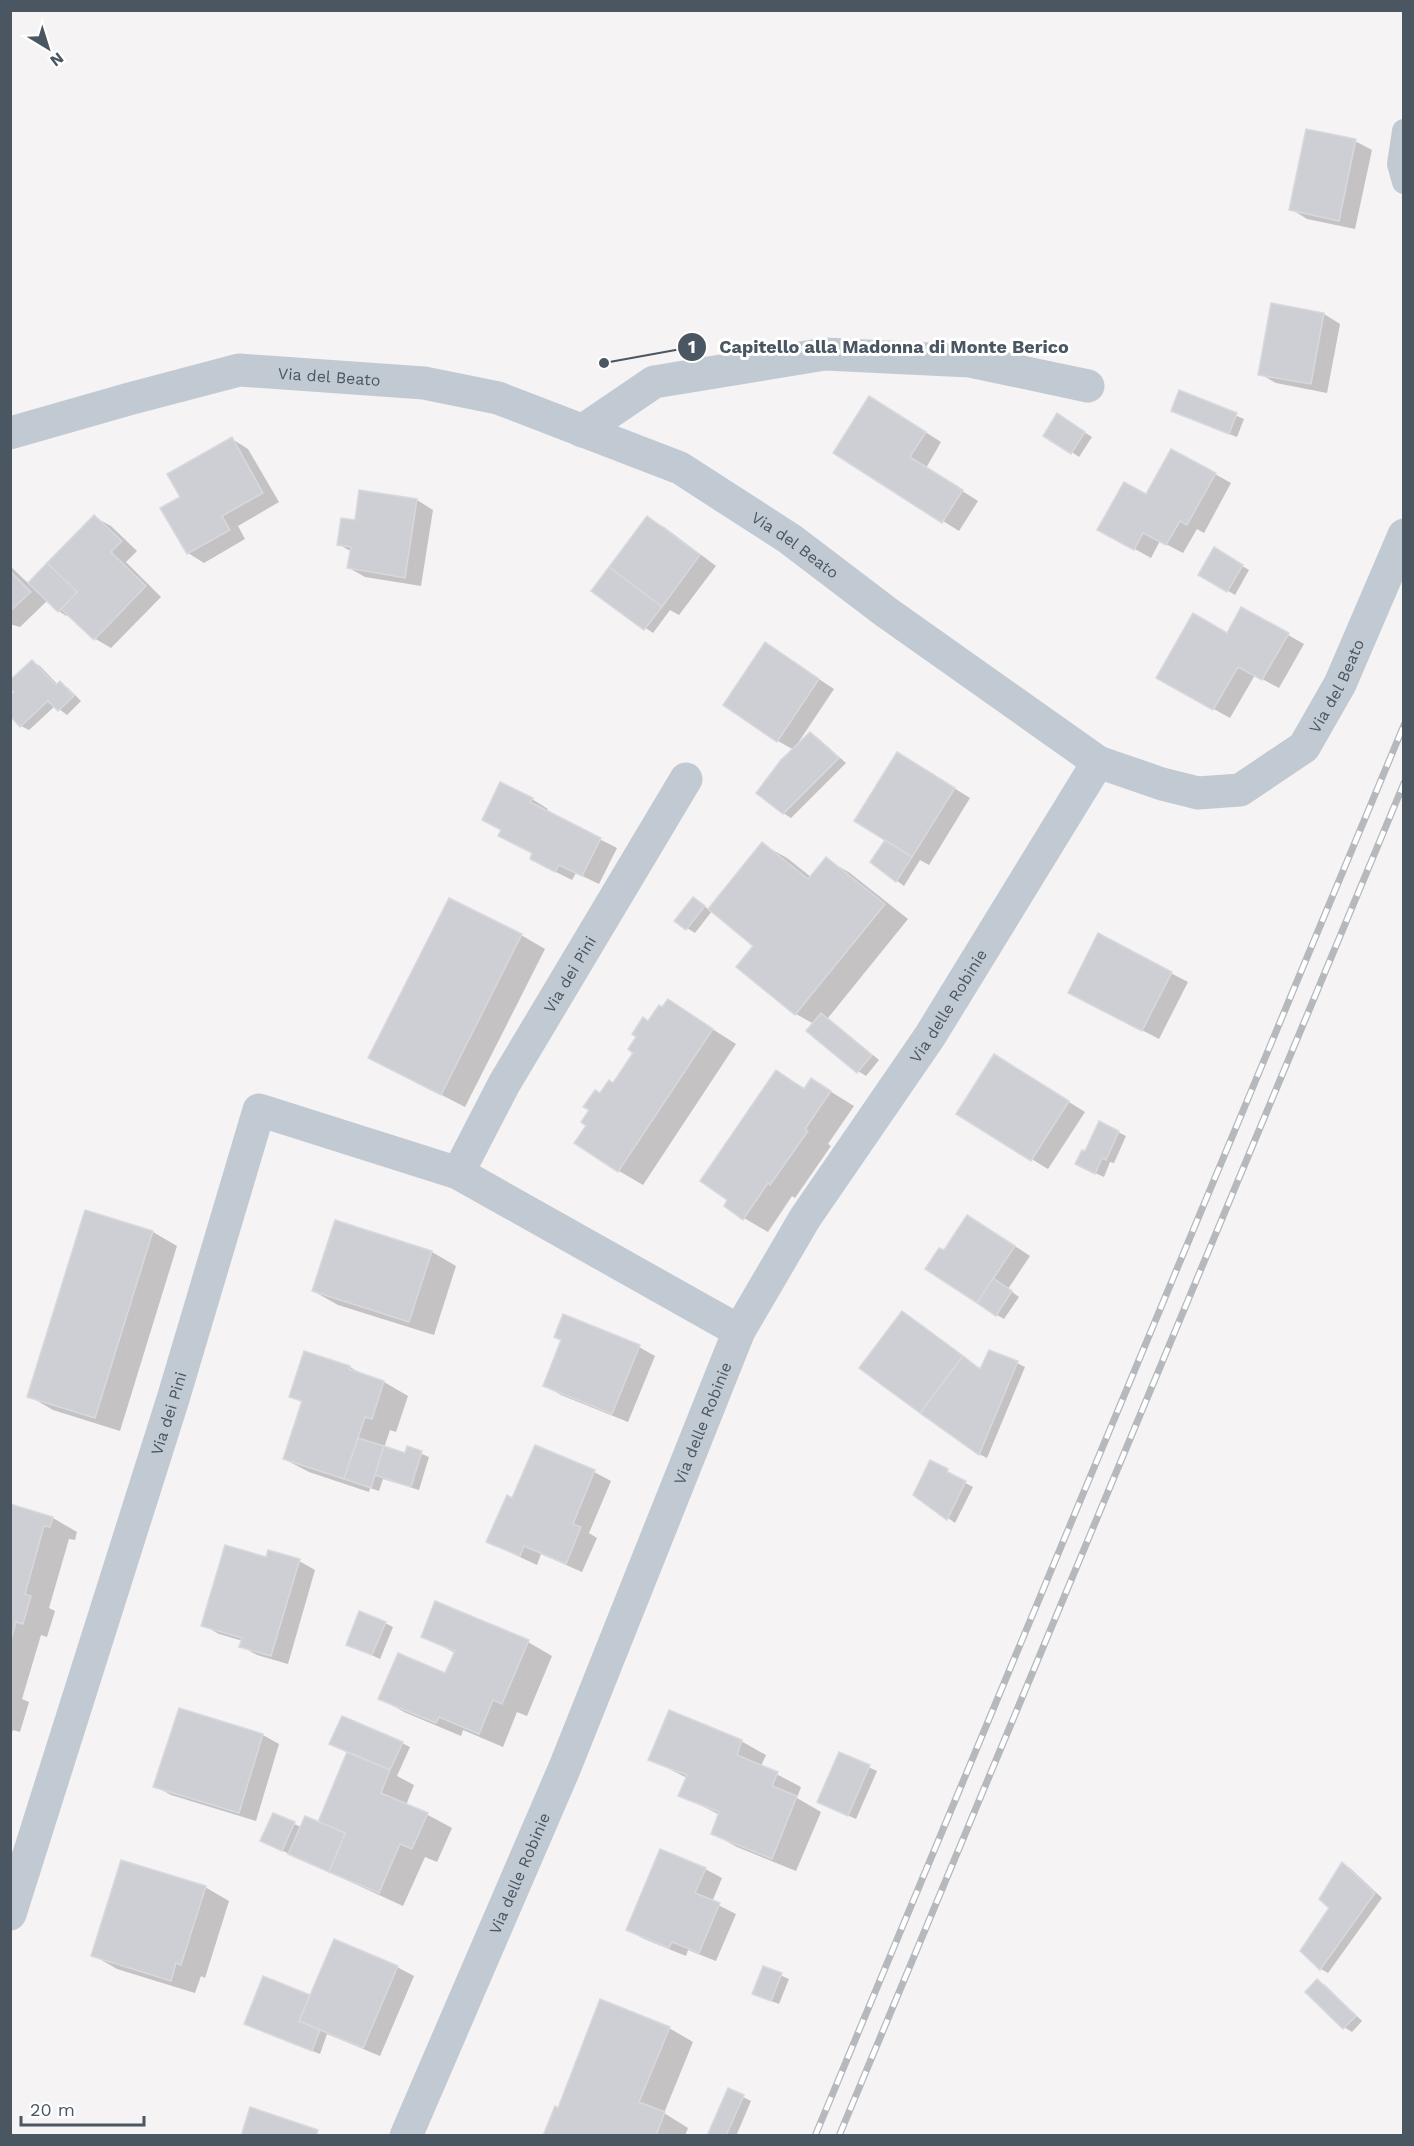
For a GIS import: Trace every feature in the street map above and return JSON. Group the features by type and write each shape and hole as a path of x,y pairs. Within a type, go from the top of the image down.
{"street":[{"path":"582,431 654,382 825,354 970,361 1088,386"},
{"name":"Via del Beato","path":"10,433 240,370 424,383 498,398 680,468 790,539 886,612 1098,762 1162,784 1198,793 1240,790 1304,747 1340,684 1404,535"},
{"name":"Via delle Robinie","path":"406,2136 565,1767 739,1331 805,1218 930,1036 1098,762"},
{"name":"Via dei Pini","path":"458,1173 504,1084 686,779"},
{"name":"Via dei Pini","path":"10,1914 173,1399 259,1110 458,1173 739,1331"}],"lane":[{"path":"1404,131 1399,165 1404,182"}],"building":[{"path":"1306,129 1356,139 1339,221 1289,210"},
{"path":"1271,303 1324,313 1311,384 1258,375"},
{"path":"1179,390 1237,413 1229,434 1171,411"},
{"path":"869,396 926,432 910,457 963,490 942,523 833,453"},
{"path":"1057,413 1085,432 1071,454 1043,436"},
{"path":"232,437 263,493 222,516 230,530 187,554 160,508 180,497 167,474"},
{"path":"1171,449 1216,473 1187,525 1180,521 1166,545 1143,533 1134,550 1097,530 1124,482 1146,494"},
{"path":"359,490 417,499 405,578 347,568 351,547 337,545 341,518 355,520"},
{"path":"94,515 122,541 111,552 146,586 94,640 61,609 77,592 47,563"},
{"path":"647,516 700,555 662,607 609,567"},
{"path":"1214,547 1243,565 1227,592 1198,575"},
{"path":"47,563 77,592 58,612 28,583"},
{"path":"609,567 662,607 644,630 591,591"},
{"path":"10,571 31,592 10,611"},
{"path":"1241,607 1289,633 1262,680 1238,667 1213,710 1156,678 1193,613 1227,633"},
{"path":"765,642 819,679 777,742 723,705"},
{"path":"32,660 56,685 60,681 74,696 58,711 48,701 20,727 10,716 10,696 14,692 10,689 10,680"},
{"path":"810,732 839,758 783,814 756,793 781,760"},
{"path":"897,752 955,788 912,857 854,821"},
{"path":"500,782 533,798 530,802 601,838 582,876 559,865 555,872 530,859 532,853 498,836 501,830 482,820"},
{"path":"885,840 912,857 896,882 870,862"},
{"path":"762,842 808,879 826,857 885,904 795,1015 736,967 753,946 708,909"},
{"path":"693,897 705,906 686,930 674,921"},
{"path":"449,898 522,934 441,1095 368,1058"},
{"path":"1098,933 1172,972 1142,1031 1068,993"},
{"path":"668,999 713,1029 618,1172 574,1143 586,1126 581,1122 589,1110 583,1107 595,1090 600,1093 609,1080 613,1083 633,1053 628,1049 636,1037 632,1034 643,1017 648,1021 659,1005 662,1007"},
{"path":"821,1013 872,1055 857,1073 806,1031"},
{"path":"994,1054 1069,1101 1031,1161 956,1114"},
{"path":"776,1070 804,1089 811,1078 831,1091 805,1129 808,1131 743,1220 724,1206 727,1200 700,1181"},
{"path":"1099,1121 1119,1131 1106,1160 1102,1158 1095,1174 1075,1164 1082,1150 1085,1151"},
{"path":"85,1210 153,1231 95,1418 27,1397"},
{"path":"967,1215 1015,1246 977,1303 925,1269 939,1248 944,1250"},
{"path":"335,1220 432,1251 409,1322 312,1291"},
{"path":"993,1278 1012,1291 996,1316 977,1303"},
{"path":"902,1311 963,1356 920,1413 859,1368"},
{"path":"563,1314 640,1345 612,1414 543,1386 561,1340 554,1337"},
{"path":"989,1350 1018,1361 979,1455 920,1413 963,1356 980,1369"},
{"path":"304,1351 350,1366 349,1369 384,1381 372,1419 365,1417 344,1479 283,1459 302,1401 289,1397"},
{"path":"358,1438 384,1446 371,1488 344,1479"},
{"path":"535,1445 595,1470 573,1524 581,1527 566,1564 524,1546 520,1556 486,1542 507,1495 512,1498"},
{"path":"384,1446 405,1453 407,1446 422,1451 411,1487 375,1475"},
{"path":"930,1460 966,1481 947,1520 913,1495"},
{"path":"10,1504 53,1517 50,1527 44,1526 25,1594 31,1596 23,1624 16,1622 10,1643"},
{"path":"225,1545 266,1557 268,1550 300,1559 271,1656 239,1647 242,1638 201,1626"},
{"path":"435,1601 529,1640 502,1704 493,1700 479,1734 439,1717 436,1723 378,1699 398,1653 445,1673 455,1651 421,1637"},
{"path":"359,1611 386,1622 372,1655 346,1645"},
{"path":"179,1708 263,1734 239,1813 153,1787"},
{"path":"669,1710 742,1740 737,1755 778,1772 772,1786 797,1796 772,1859 711,1834 719,1812 678,1796 687,1775 648,1760"},
{"path":"342,1716 403,1742 390,1770 329,1744"},
{"path":"347,1752 390,1770 381,1793 428,1813 412,1849 400,1844 379,1893 329,1872 345,1833 318,1822"},
{"path":"839,1752 870,1765 848,1816 817,1802"},
{"path":"273,1813 295,1822 282,1851 260,1841"},
{"path":"305,1816 345,1833 329,1872 288,1854"},
{"path":"660,1849 706,1868 695,1893 720,1903 699,1953 672,1942 669,1948 626,1930"},
{"path":"121,1860 206,1886 181,1965 176,1963 171,1981 91,1956"},
{"path":"1342,1862 1375,1893 1320,1970 1300,1951 1329,1908 1319,1899"},
{"path":"334,1939 398,1966 363,2048 299,2021"},
{"path":"763,1966 782,1973 771,2001 752,1994"},
{"path":"263,1976 310,1995 299,2021 320,2030 312,2051 244,2024"},
{"path":"1317,1979 1356,2016 1343,2029 1305,1992"},
{"path":"600,1999 670,2027 639,2102 665,2112 656,2136 543,2136 555,2106 558,2108"},
{"path":"728,2088 744,2095 726,2136 707,2136"},
{"path":"250,2107 318,2130 316,2136 241,2136"}],"railway":[{"path":"815,2136 1404,725"},
{"path":"839,2136 1404,783"}],"place":[{"name":"Capitello alla Madonna di Monte Berico","path":"604,363"}]}
